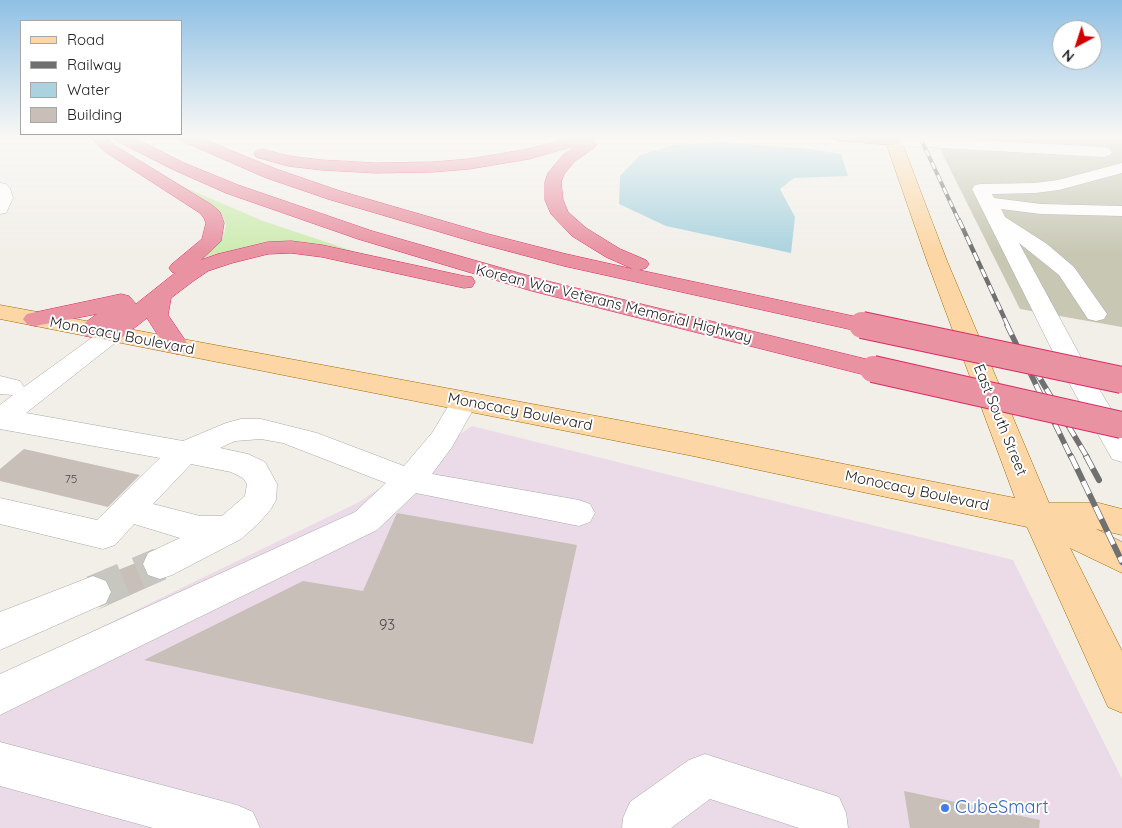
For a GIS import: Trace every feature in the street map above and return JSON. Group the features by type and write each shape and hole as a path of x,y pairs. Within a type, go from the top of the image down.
{"highway":[{"path":"101,332 150,295 211,241 215,223 213,216 206,209 153,176"},
{"name":"Korean War Veterans Memorial Highway","path":"201,176 232,189 365,236 531,284 872,369 1122,425"},
{"name":"Korean War Veterans Memorial Highway","path":"278,176 399,215 564,260 1122,380"},
{"path":"555,176 552,192 560,214 579,232 613,253 745,300"},
{"path":"35,319 100,307 150,295 201,267 225,258 268,248 291,247 527,296 686,323"},
{"path":"150,295 157,307 157,315 177,346"}],"main road":[{"name":"East South Street","path":"903,176 1038,516 1122,693"},
{"name":"Monocacy Boulevard","path":"0,312 694,445 1038,516 1099,516 1122,522"},
{"name":"Monocacy Boulevard","path":"1038,516 1122,558"}],"lane":[{"path":"1092,176 1059,185 1035,188 981,189 1077,374 1122,450"},
{"path":"0,188 4,192 0,209"},
{"path":"993,211 1041,209 1122,211"},
{"path":"993,211 1067,271 1096,314"},
{"path":"4,389 101,332"},
{"path":"0,418 101,332"},
{"path":"0,695 366,521 410,480 442,440 465,401"},
{"path":"0,418 238,462 254,470 262,484 260,500 248,515 229,528 160,564"},
{"path":"0,511 103,535 130,510 185,452 226,433 241,429 261,429 307,440 410,480 579,513"},
{"path":"130,510 200,530 229,528"},
{"path":"0,632 14,624 93,592"},
{"path":"0,764 237,828"},
{"path":"645,828 646,818 705,776 824,813 825,828"}],"shaded area":[{"path":"953,176 1122,176 1122,327 1020,309"},
{"path":"472,426 1013,560 1122,779 1122,828 0,828 0,676 359,502"}],"green space":[{"path":"184,187 263,221 368,256 295,243 195,265 224,235 226,224 221,214 211,204"}],"water":[{"path":"620,176 848,176 794,178 780,189 795,217 791,253 666,226 619,204"}],"building":[{"path":"24,449 140,475 108,507 0,481 0,469"},
{"path":"397,513 577,545 533,744 144,660 303,581 363,591"},
{"path":"143,560 141,565 146,576 159,581 164,580 95,611 108,604 113,593 108,580 101,577"},
{"name":"CubeSmart","path":"904,791 1040,820 1039,828 910,828"}],"tunnel":[{"path":"93,592 160,564"}],"railway":[{"path":"938,176 959,221"},
{"path":"959,220 1008,326"},
{"path":"1007,325 1071,457"},
{"path":"1035,370 1087,457"},
{"path":"1071,456 1122,562"},
{"path":"1086,456 1099,480"}],"place":[{"name":"CubeSmart","path":"945,808"}]}
